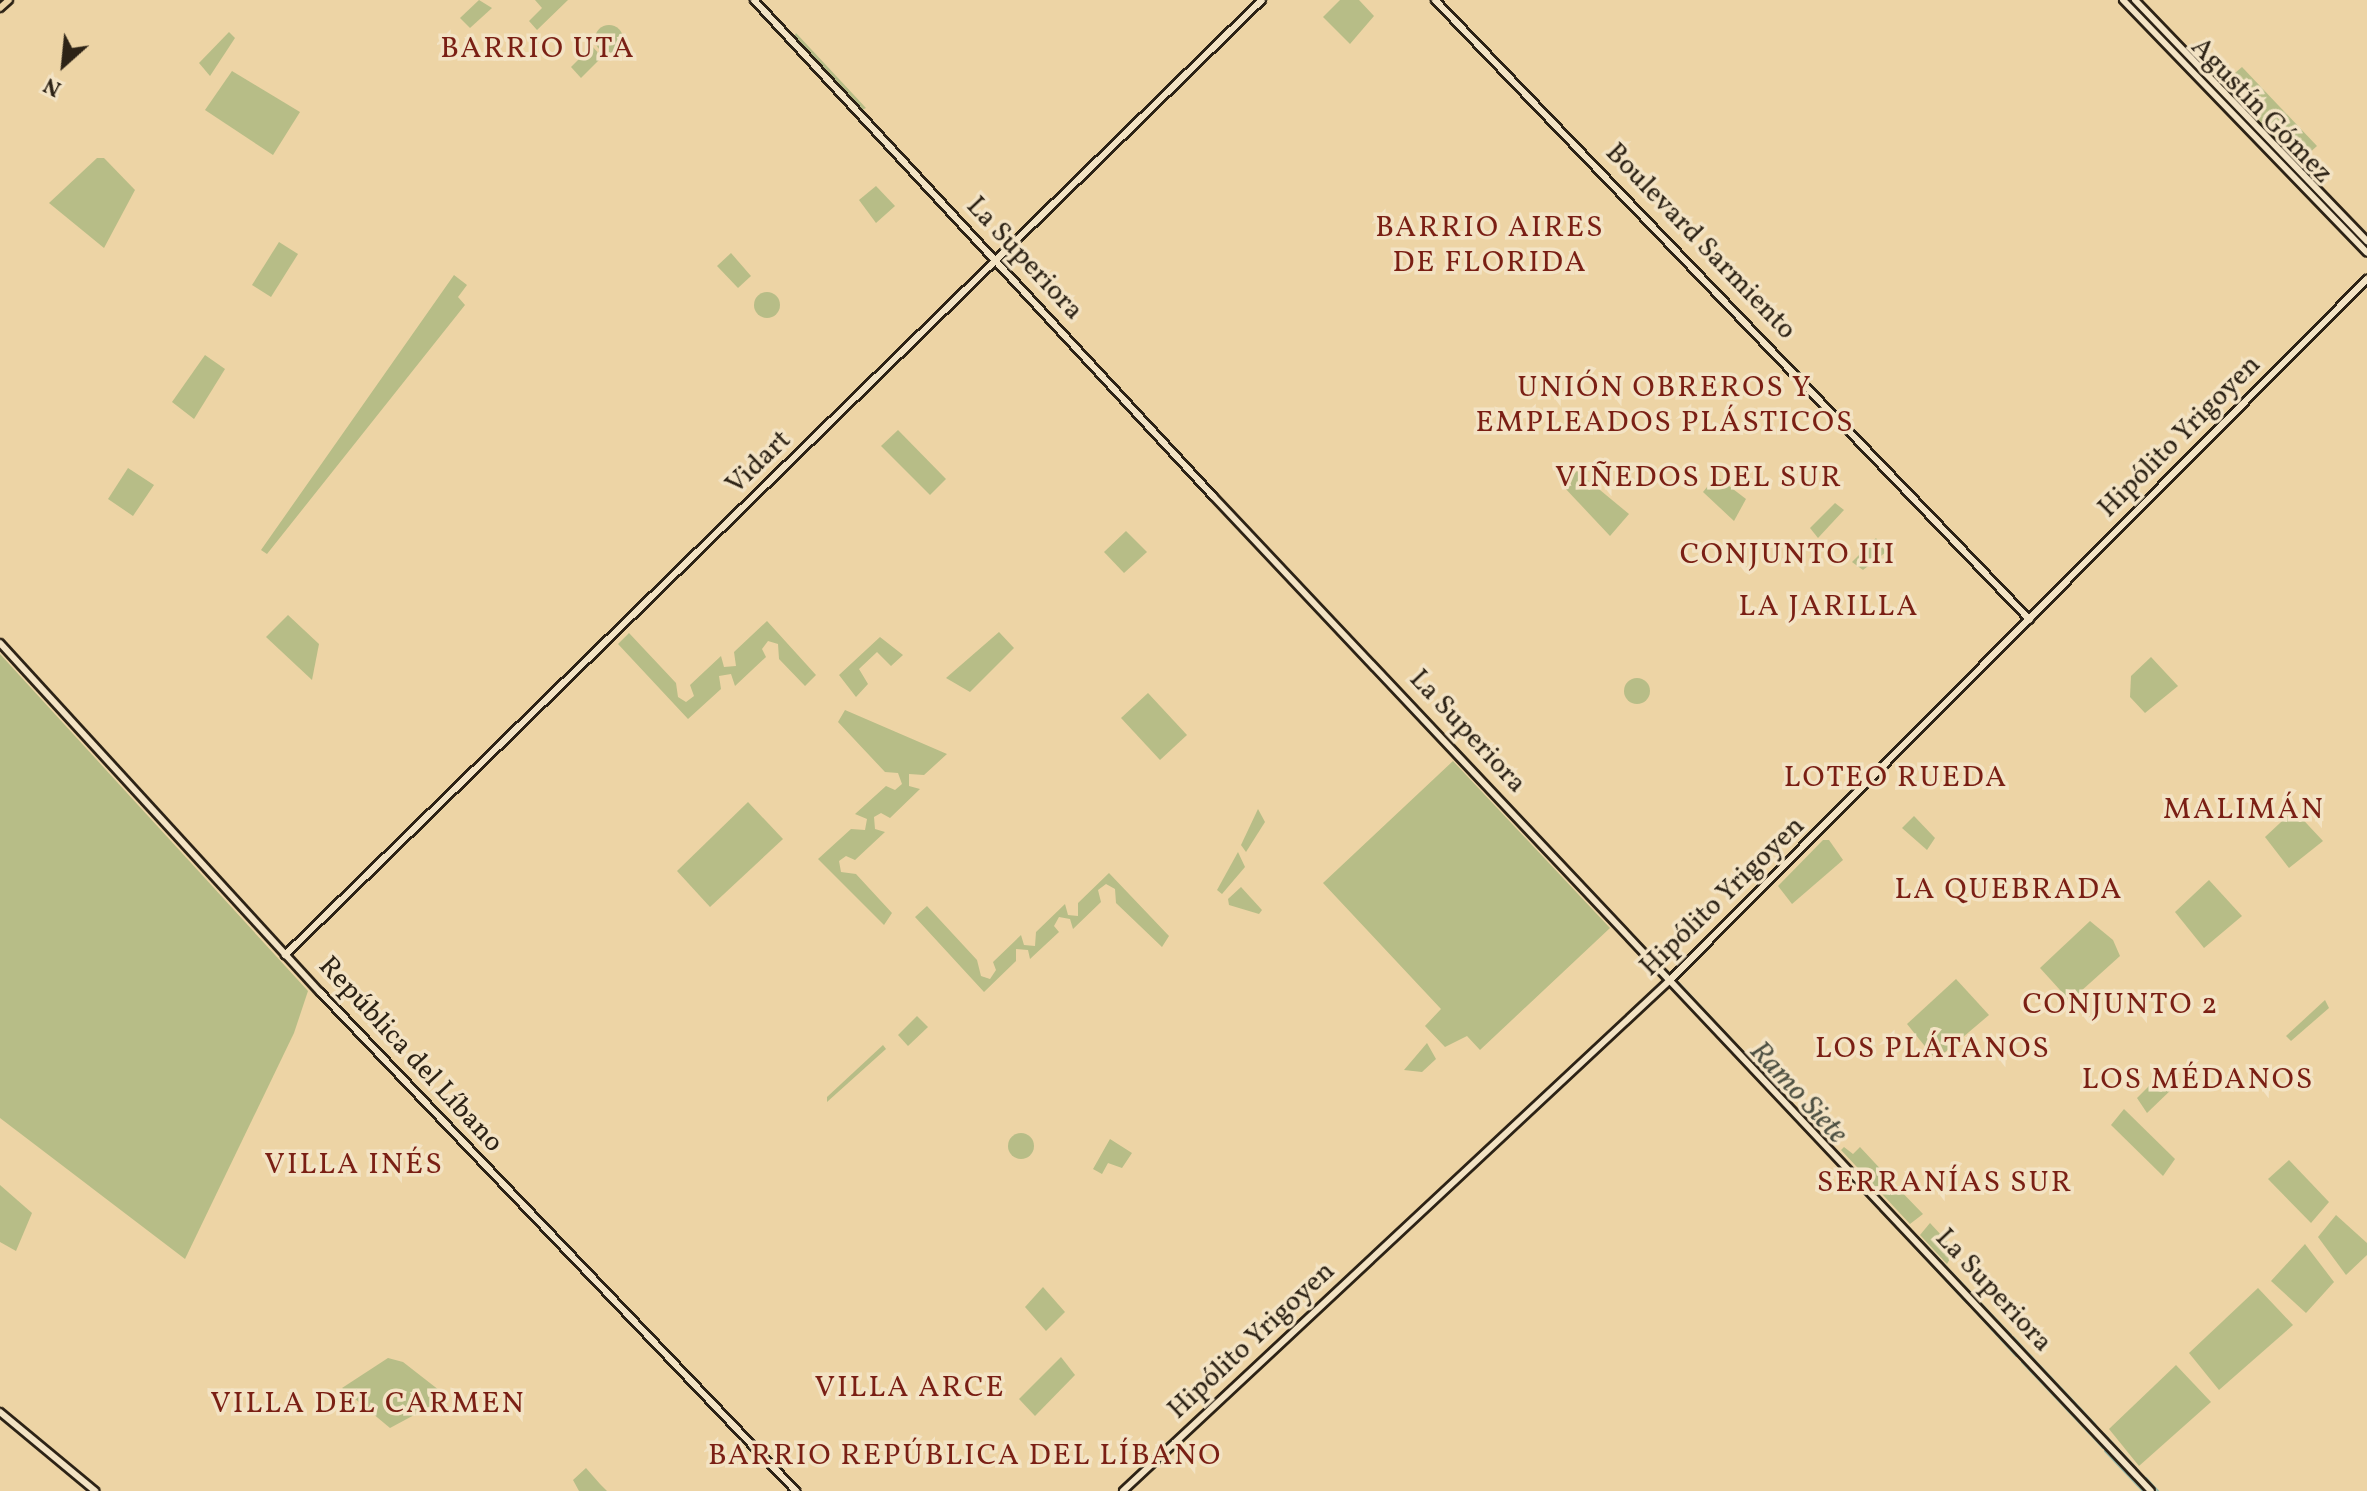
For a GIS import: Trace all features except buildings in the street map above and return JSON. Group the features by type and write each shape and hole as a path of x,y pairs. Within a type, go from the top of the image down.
{"main road":[{"path":"0,8 9,0"},
{"name":"La Superiora","path":"754,0 2151,1491"},
{"name":"Vidart","path":"285,955 1262,0"},
{"name":"Boulevard Sarmiento","path":"1435,0 2030,620"},
{"name":"Agustín Gómez","path":"2123,0 2367,253"},
{"name":"Agustín Gómez","path":"2135,0 2367,241"},
{"name":"Hipólito Yrigoyen","path":"1123,1491 1670,980 2367,279"},
{"name":"República del Líbano","path":"0,643 285,955 796,1491"},
{"path":"0,1412 95,1491"}],"green space":[{"path":"479,0 492,8 470,28 460,18"},
{"path":"535,0 568,0 537,30 529,21 542,8"},
{"path":"1340,0 1359,0 1374,16 1350,44 1323,17"},
{"path":"609,25 619,29 623,39 619,49 609,53 599,49 595,39 599,29"},
{"path":"229,32 235,38 210,76 199,63"},
{"path":"796,33 866,108 862,110 794,37"},
{"path":"592,46 602,57 581,78 571,67"},
{"path":"2242,67 2317,146 2298,163 2231,89 2228,79"},
{"path":"232,71 300,112 273,155 205,110"},
{"path":"97,158 104,158 135,190 104,248 49,203"},
{"path":"876,186 895,206 876,223 859,200"},
{"path":"279,242 298,254 271,297 252,285"},
{"path":"731,253 751,276 738,288 717,266"},
{"path":"454,275 467,285 458,297 465,305 267,554 261,550"},
{"path":"767,292 776,296 780,305 776,314 767,318 758,314 754,305 758,296"},
{"path":"205,355 225,369 194,419 172,402"},
{"path":"898,430 946,479 930,495 881,446"},
{"path":"128,468 154,485 133,516 108,499"},
{"path":"1577,471 1629,514 1610,536 1563,486"},
{"path":"1716,476 1746,499 1734,521 1703,492"},
{"path":"1835,503 1844,510 1818,538 1810,528"},
{"path":"1126,531 1147,552 1124,573 1104,552"},
{"path":"1876,538 1886,552 1863,570 1852,562"},
{"path":"288,615 319,644 312,680 266,637"},
{"path":"767,621 816,675 805,686 779,659 778,644 768,641 762,649 766,657 735,686 731,674 719,676 721,689 688,719 618,644 629,633 676,683 678,697 686,702 694,696 690,685 721,656 724,667 736,666 734,652"},
{"path":"999,632 1014,648 970,692 946,678"},
{"path":"880,637 903,655 891,666 877,652 859,669 868,684 856,697 839,675"},
{"path":"0,654 308,991 294,1033 185,1259 0,1118"},
{"path":"2151,657 2178,686 2145,713 2130,697 2131,676"},
{"path":"1637,678 1646,682 1650,691 1646,700 1637,704 1628,700 1624,691 1628,682"},
{"path":"1148,693 1187,735 1160,760 1121,718"},
{"path":"845,710 947,754 924,775 909,774 909,786 920,789 890,818 881,813 874,817 875,829 885,832 855,860 846,856 839,861 841,872 856,874 892,913 884,925 818,859 851,829 865,830 867,819 855,814 886,786 895,790 902,784 898,773 885,772 838,722"},
{"path":"1453,761 1610,928 1480,1050 1467,1036 1445,1047 1425,1026 1441,1009 1323,883"},
{"path":"748,802 783,839 710,907 677,871"},
{"path":"1258,809 1265,822 1246,852 1241,845"},
{"path":"2294,810 2323,841 2289,868 2265,837"},
{"path":"1914,816 1935,838 1927,850 1902,828"},
{"path":"1823,840 1829,840 1843,860 1792,904 1778,886"},
{"path":"1238,852 1245,867 1222,894 1217,890"},
{"path":"1109,873 1169,936 1162,947 1116,903 1115,889 1106,884 1098,890 1101,902 1073,929 1070,919 1059,917 1054,926 1059,932 1030,959 1028,950 1016,949 1016,961 984,992 915,917 927,906 977,960 981,976 990,979 996,970 993,962 1021,935 1024,945 1035,946 1036,932 1065,904 1068,915 1078,916 1078,903"},
{"path":"2209,880 2242,916 2204,948 2175,912"},
{"path":"1241,887 1262,910 1259,914 1229,905 1228,899"},
{"path":"2090,921 2113,940 2120,956 2070,1001 2040,968"},
{"path":"1956,979 1989,1015 1936,1060 1907,1024"},
{"path":"2325,1000 2329,1008 2291,1041 2286,1036"},
{"path":"917,1016 928,1027 908,1046 898,1035"},
{"path":"1427,1043 1436,1059 1422,1072 1404,1070"},
{"path":"883,1045 886,1049 827,1102 827,1097"},
{"path":"2159,1076 2174,1087 2147,1113 2137,1098"},
{"path":"2124,1109 2175,1159 2163,1176 2111,1125"},
{"path":"1021,1133 1030,1137 1034,1146 1030,1155 1021,1159 1012,1155 1008,1146 1012,1137"},
{"path":"1110,1139 1132,1153 1122,1168 1108,1163 1102,1174 1093,1169"},
{"path":"1844,1147 1853,1154 1860,1147 1888,1177 1881,1182 1883,1190 1890,1191 1895,1185 1923,1214 1910,1224 1841,1150"},
{"path":"2289,1160 2329,1202 2311,1223 2268,1179"},
{"path":"0,1185 32,1213 16,1251 0,1242"},
{"path":"2336,1215 2367,1243 2367,1255 2346,1275 2318,1237"},
{"path":"1930,1223 1955,1250 1947,1264 1920,1235"},
{"path":"2305,1244 2334,1282 2306,1313 2271,1281"},
{"path":"1043,1287 1065,1312 1046,1331 1025,1307"},
{"path":"2258,1288 2293,1325 2219,1390 2189,1353"},
{"path":"1061,1357 1075,1375 1035,1416 1019,1399"},
{"path":"388,1358 403,1362 444,1394 444,1399 390,1428 342,1388"},
{"path":"2176,1365 2211,1402 2139,1466 2109,1429"},
{"path":"586,1468 607,1491 579,1491 573,1480"}],"waterway":[{"path":"1677,981 1820,1134"},
{"name":"Ramo Siete","path":"1672,987 1895,1226"},
{"path":"1823,1137 1907,1226"},
{"path":"1918,1237 2011,1335"},
{"name":"Ramo Siete","path":"1908,1240 1967,1303"},
{"name":"Ramo Siete","path":"1973,1309 2016,1356"},
{"path":"2013,1337 2095,1424"},
{"name":"Ramo Siete","path":"2022,1362 2103,1448"},
{"path":"2104,1434 2138,1470"},
{"name":"Ramo Siete","path":"2105,1451 2143,1491"},
{"path":"2146,1478 2158,1491"}],"district":[{"name":"BARRIO UTA","path":"538,49"},
{"name":"BARRIO AIRES DE FLORIDA","path":"1490,245"},
{"name":"UNIÓN OBREROS Y EMPLEADOS PLÁSTICOS","path":"1665,405"},
{"name":"VIÑEDOS DEL SUR","path":"1699,478"},
{"name":"CONJUNTO III","path":"1788,555"},
{"name":"LA JARILLA","path":"1829,607"},
{"name":"LOTEO RUEDA","path":"1896,778"},
{"name":"MALIMÁN","path":"2244,810"},
{"name":"LA QUEBRADA","path":"2009,890"},
{"name":"CONJUNTO 2","path":"2121,1005"},
{"name":"LOS PLÁTANOS","path":"1933,1049"},
{"name":"LOS MÉDANOS","path":"2198,1080"},
{"name":"VILLA INÉS","path":"354,1165"},
{"name":"SERRANÍAS SUR","path":"1945,1183"},
{"name":"VILLA ARCE","path":"910,1388"},
{"name":"VILLA DEL CARMEN","path":"368,1404"},
{"name":"BARRIO REPÚBLICA DEL LÍBANO","path":"965,1456"}]}
